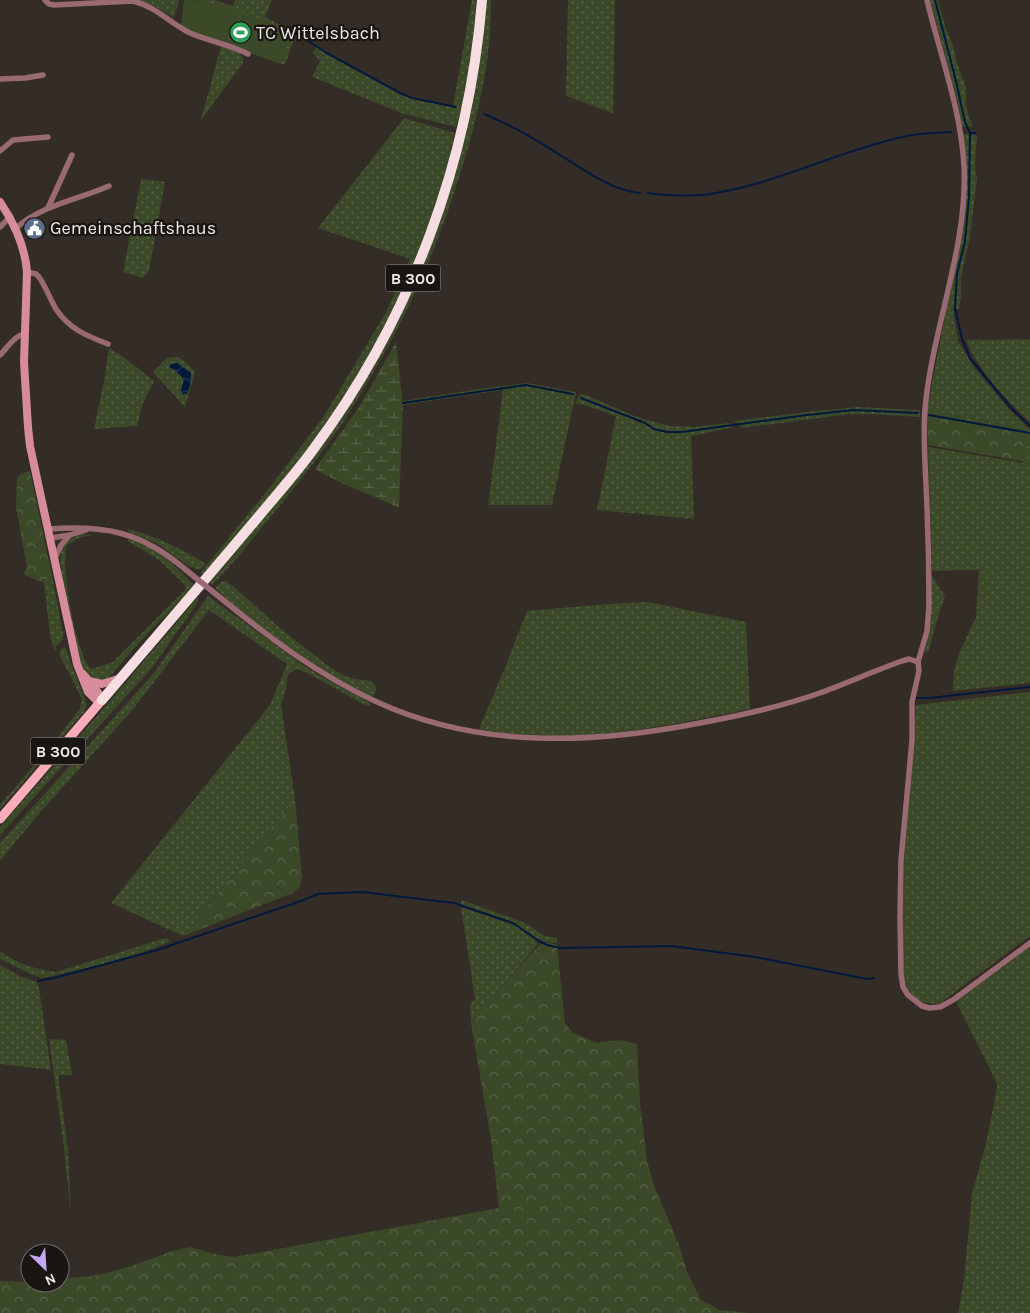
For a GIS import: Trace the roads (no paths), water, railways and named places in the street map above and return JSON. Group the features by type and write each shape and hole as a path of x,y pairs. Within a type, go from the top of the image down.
{"highway":[{"name":"B 300","path":"101,702 301,465 350,396 381,343 409,288 442,202 472,82 482,0"}],"main road":[{"path":"0,202 16,228 23,245 27,272 24,375 32,456 77,664 88,692 101,702"},
{"path":"77,664 97,691 101,702"},
{"path":"88,681 102,684 121,678"},
{"name":"B 300","path":"0,819 101,702"}],"street":[{"path":"45,0 54,6 133,1 154,9 189,32 248,54"},
{"path":"927,0 960,129 964,166 964,193 957,247 933,360 926,409 925,449 929,606 927,631 918,662 919,671 912,702 912,740 901,860 900,927 903,987 915,1002 922,1006 929,1008 940,1007 953,1000 1030,943"},
{"path":"0,79 43,76"},
{"path":"0,151 8,143 18,139 48,137"},
{"path":"48,208 72,155"},
{"path":"16,228 25,220 48,208 109,186"},
{"path":"0,227 10,217"},
{"path":"27,272 40,277 56,309 68,324 85,335 108,344"},
{"path":"0,355 16,338 25,334"},
{"path":"49,529 115,531 142,540 170,556 258,628 306,663 377,702 443,725 503,736 533,739 625,736 681,727 732,717 808,696 908,659 918,662"},
{"path":"51,538 94,529"},
{"path":"55,558 61,545 70,535"}],"water":[{"path":"177,363 191,373 187,394 182,394 181,390 184,379 169,367 171,364"}],"waterway":[{"path":"935,0 965,122 970,133 969,197 965,241 957,274 955,308 962,339 970,358 1013,410 1030,426"},
{"path":"296,33 325,52 400,93 412,98 456,107"},
{"path":"484,114 532,138 608,184 640,193"},
{"path":"648,193 682,196 716,193 763,182 855,150 902,137 926,133 951,132"},
{"path":"970,133 975,133"},
{"path":"403,403 526,385 573,394"},
{"path":"581,398 645,423 654,429 667,432 682,432 853,410 918,413"},
{"path":"929,415 1030,433"},
{"path":"915,698 1030,687"},
{"path":"38,981 157,950 318,894 362,892 454,903 513,923 547,945 560,948 671,946 755,957 867,979 874,978"}],"place":[{"name":"TC Wittelsbach","path":"240,33"},
{"name":"Gemeinschaftshaus","path":"34,228"}]}
